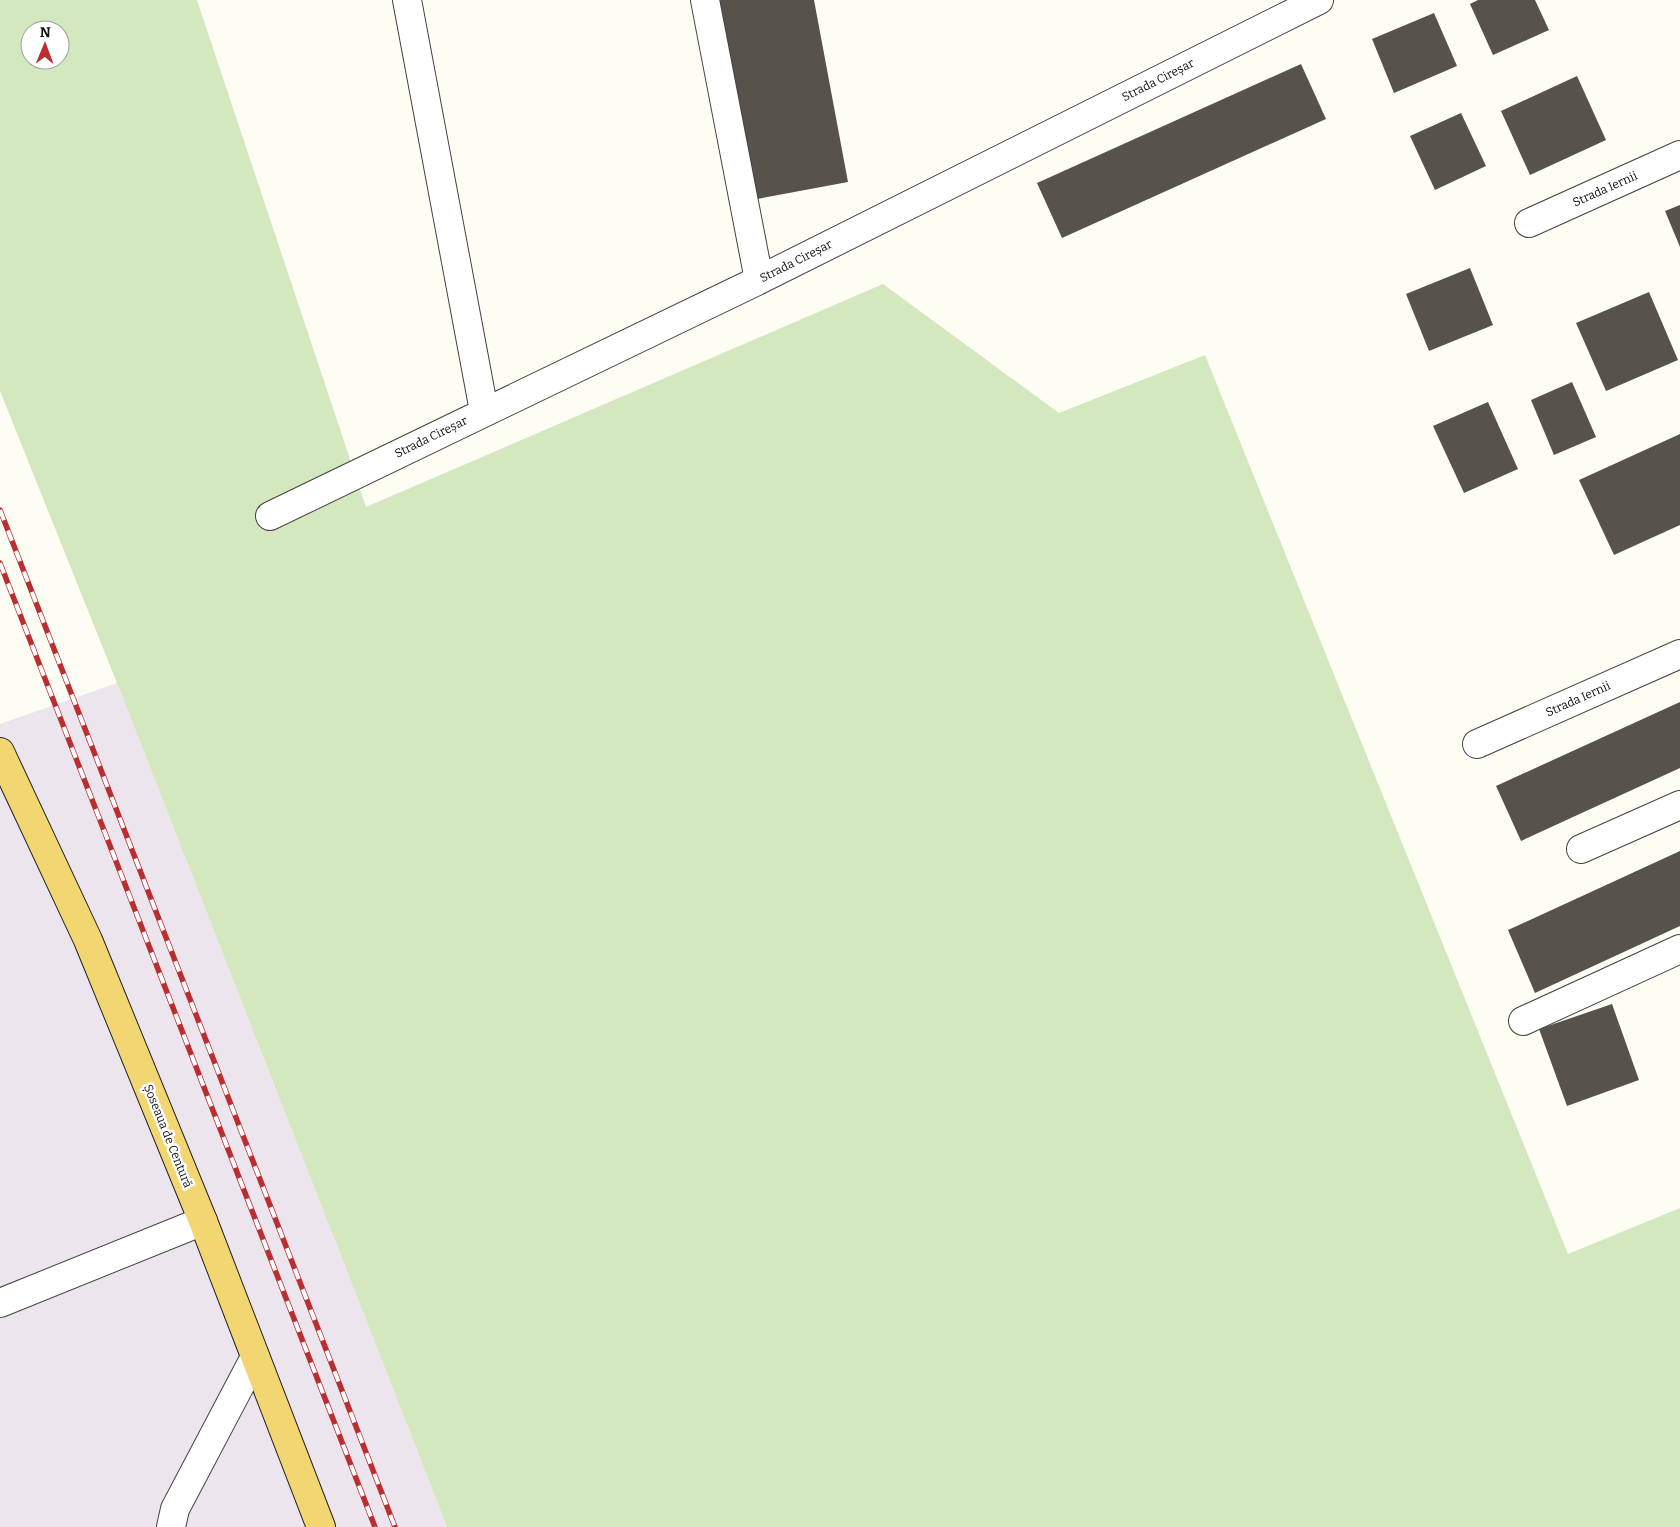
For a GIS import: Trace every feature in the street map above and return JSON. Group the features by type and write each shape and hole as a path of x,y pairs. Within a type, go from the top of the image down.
{"main road":[{"name":"Șoseaua de Centură","path":"0,752 88,940 203,1221 321,1527"}],"street":[{"path":"407,0 484,411"},
{"path":"704,0 759,280"},
{"name":"Strada Cireșar","path":"270,516 484,411 759,280 1319,0"},
{"name":"Strada Iernii","path":"1529,223 1680,155"},
{"name":"Strada Iernii","path":"1477,744 1680,654"},
{"path":"1581,849 1680,805"},
{"path":"1523,1021 1680,949"},
{"path":"0,1303 203,1221"},
{"path":"171,1527 175,1508 255,1357"}],"shaded area":[{"path":"117,683 447,1527 0,1527 0,724"}],"green space":[{"path":"0,0 197,0 366,507 883,284 1059,413 1205,355 1568,1254 1680,1208 1680,1527 447,1527 117,683 0,391"}],"building":[{"path":"709,0 814,0 848,182 746,201"},
{"path":"1478,0 1535,0 1549,30 1493,55 1470,4"},
{"path":"1434,13 1457,66 1394,93 1372,39"},
{"path":"1301,64 1326,119 1062,238 1037,183"},
{"path":"1577,76 1606,140 1530,175 1501,111"},
{"path":"1461,113 1486,166 1435,190 1410,136"},
{"path":"1680,205 1680,247 1665,211"},
{"path":"1470,268 1493,325 1429,351 1406,294"},
{"path":"1649,292 1678,360 1606,391 1576,323"},
{"path":"1572,382 1596,437 1554,455 1531,400"},
{"path":"1488,402 1518,469 1464,493 1433,426"},
{"path":"1680,434 1680,525 1614,555 1579,480"},
{"path":"1680,702 1680,768 1521,841 1496,786"},
{"path":"1680,851 1680,926 1535,993 1508,930"},
{"path":"1612,1004 1639,1080 1567,1106 1539,1029"}],"railway":[{"path":"0,510 395,1527"},
{"path":"0,563 375,1527"}]}
